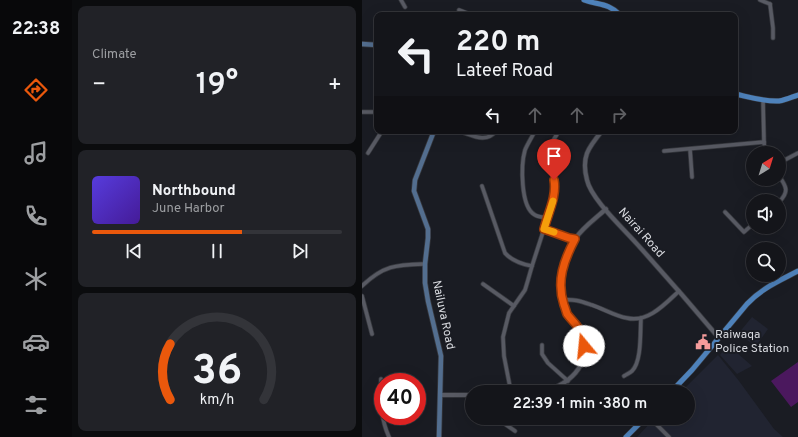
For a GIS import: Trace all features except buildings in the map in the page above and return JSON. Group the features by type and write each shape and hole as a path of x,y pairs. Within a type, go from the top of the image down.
{"main road":[{"path":"584,0 607,6 617,12"},
{"path":"362,44 374,45"},
{"path":"738,95 763,100 781,101 798,95"},
{"name":"Nailuva Road","path":"433,134 415,180 414,191 428,229 425,283 441,356 439,437"},
{"path":"678,385 753,297 765,288 798,271"},
{"path":"626,437 638,425"}],"street":[{"path":"401,0 405,7"},
{"path":"760,0 770,4"},
{"path":"770,4 775,0"},
{"path":"770,4 774,38"},
{"path":"459,10 464,12"},
{"path":"763,100 764,146"},
{"path":"362,112 374,112"},
{"path":"368,153 380,134"},
{"path":"468,134 480,138 488,138 493,134"},
{"path":"534,134 525,152 522,174 524,196 530,211 535,215 547,218"},
{"path":"510,385 504,356 503,337 509,313 525,290 553,202 556,188 548,162 548,153 551,144 557,134"},
{"name":"Nairai Road","path":"599,134 590,145 585,158 584,168 587,182 594,194 719,338"},
{"path":"664,151 764,142"},
{"path":"690,149 692,177"},
{"path":"786,159 798,152"},
{"path":"482,186 505,253 512,260 532,266"},
{"path":"561,385 568,381 578,370 584,355 584,346 578,327 567,314 562,300 560,282 562,272 567,255 575,239 606,209"},
{"path":"725,212 744,232 746,230"},
{"path":"544,229 575,239"},
{"path":"362,286 369,279 386,269 403,264 425,264"},
{"path":"483,284 514,306"},
{"path":"562,300 579,300 627,318 641,318 661,308 679,291"},
{"path":"362,296 372,334"},
{"path":"624,376 633,370 637,363 639,355 641,318"},
{"path":"542,345 542,354 548,364 568,381"},
{"path":"440,394 465,395"},
{"path":"385,425 389,437"},
{"path":"506,425 515,431"},
{"path":"657,425 669,437"}],"shaded area":[{"path":"752,317 768,329 756,346 738,334"},
{"path":"728,345 752,366 737,374 720,355"},
{"path":"718,355 774,429 783,437 637,437 648,425 695,425 695,385 688,385"},
{"path":"798,362 798,402 791,407 771,381"}],"slow traffic":[{"path":"553,201 544,229 554,232"}],"place":[{"name":"Raiwaqa Police Station","path":"703,342"}],"route":[{"path":"554,180 556,188 544,229 575,239 565,261 560,282 562,300 567,314 578,327 584,346"}]}
